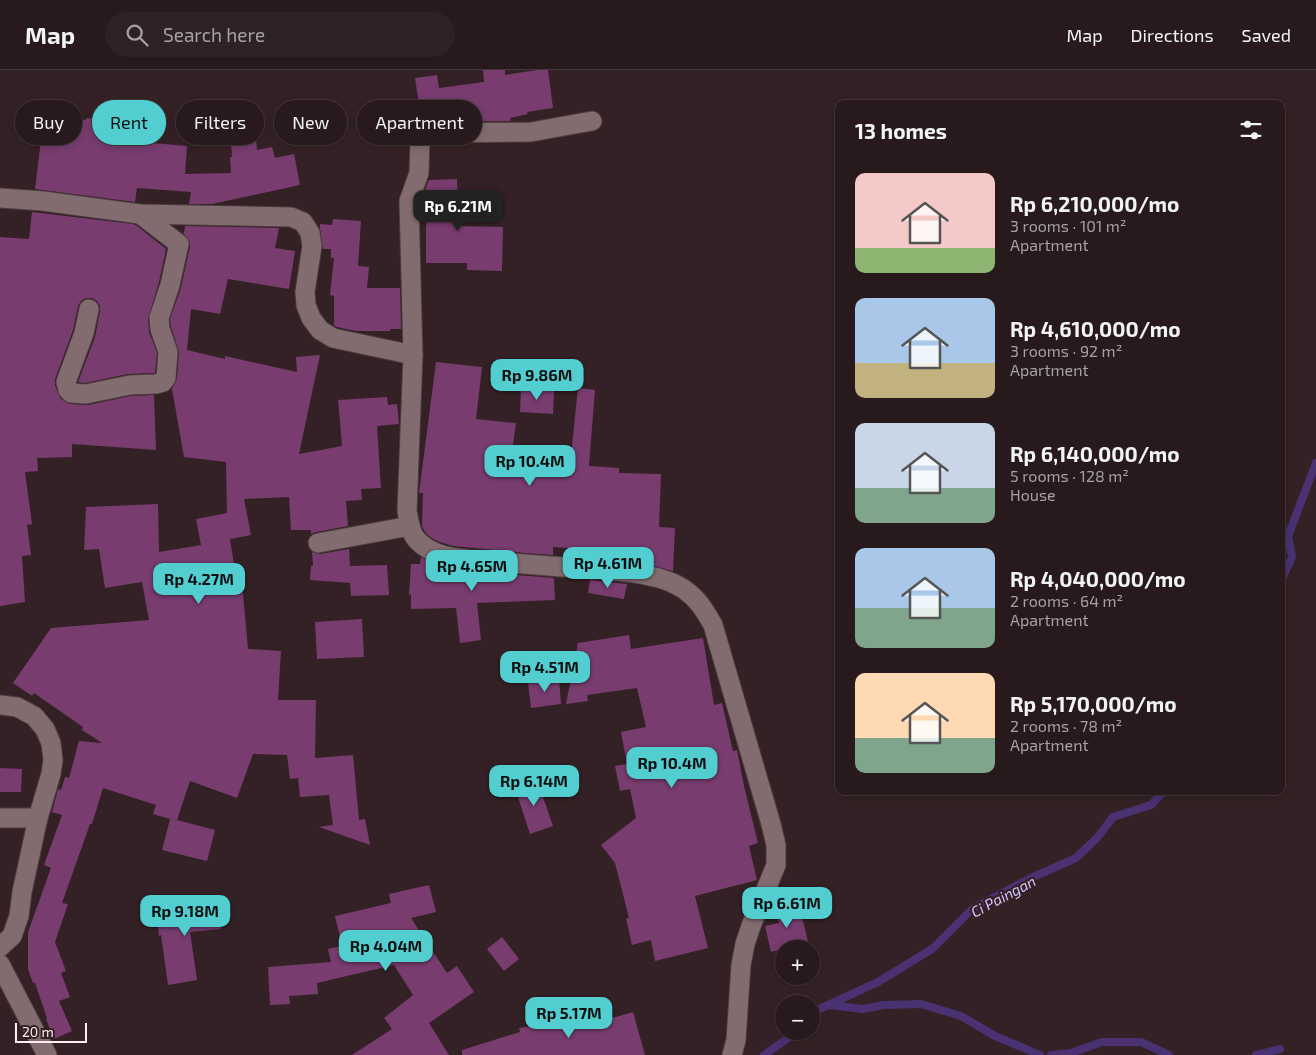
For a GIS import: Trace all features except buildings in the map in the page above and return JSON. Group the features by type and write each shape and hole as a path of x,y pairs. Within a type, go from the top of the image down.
{"street":[{"path":"592,121 531,132 430,132 420,138 419,174 409,201 413,355 407,511 410,526 416,538 427,548 446,556 634,573 663,579 684,589 700,603 713,625 776,845 776,865 745,944 741,965 736,1040 732,1055"},
{"path":"0,198 42,201 140,214 291,217 303,222 310,233 312,246 305,292 306,305 311,318 320,330 333,338 413,355"},
{"path":"89,309 84,333 66,382 71,394 86,394 130,385 163,382 167,374 168,352 160,329 160,318 179,244 140,214"},
{"path":"318,543 410,526"},
{"path":"0,705 16,707 34,716 45,729 52,742 53,760 52,774 38,818 18,916 12,936 0,947"},
{"path":"0,818 38,818"},
{"path":"0,964 47,1055"}],"waterway":[{"name":"Ci Paingan","path":"1285,572 1292,557 1288,536 1316,463"},
{"name":"Ci Paingan","path":"820,1009 878,982 932,949 972,909 1031,878 1076,858 1097,838 1113,817 1151,805 1160,795"},
{"path":"829,1005 863,1009 884,1005 921,1004 961,1016 995,1036 1040,1055"},
{"name":"Ci Paingan","path":"764,1055 785,1040"},
{"path":"1051,1055 1071,1053 1102,1042 1141,1042 1169,1055"},
{"path":"1256,1055 1280,1049"}]}
